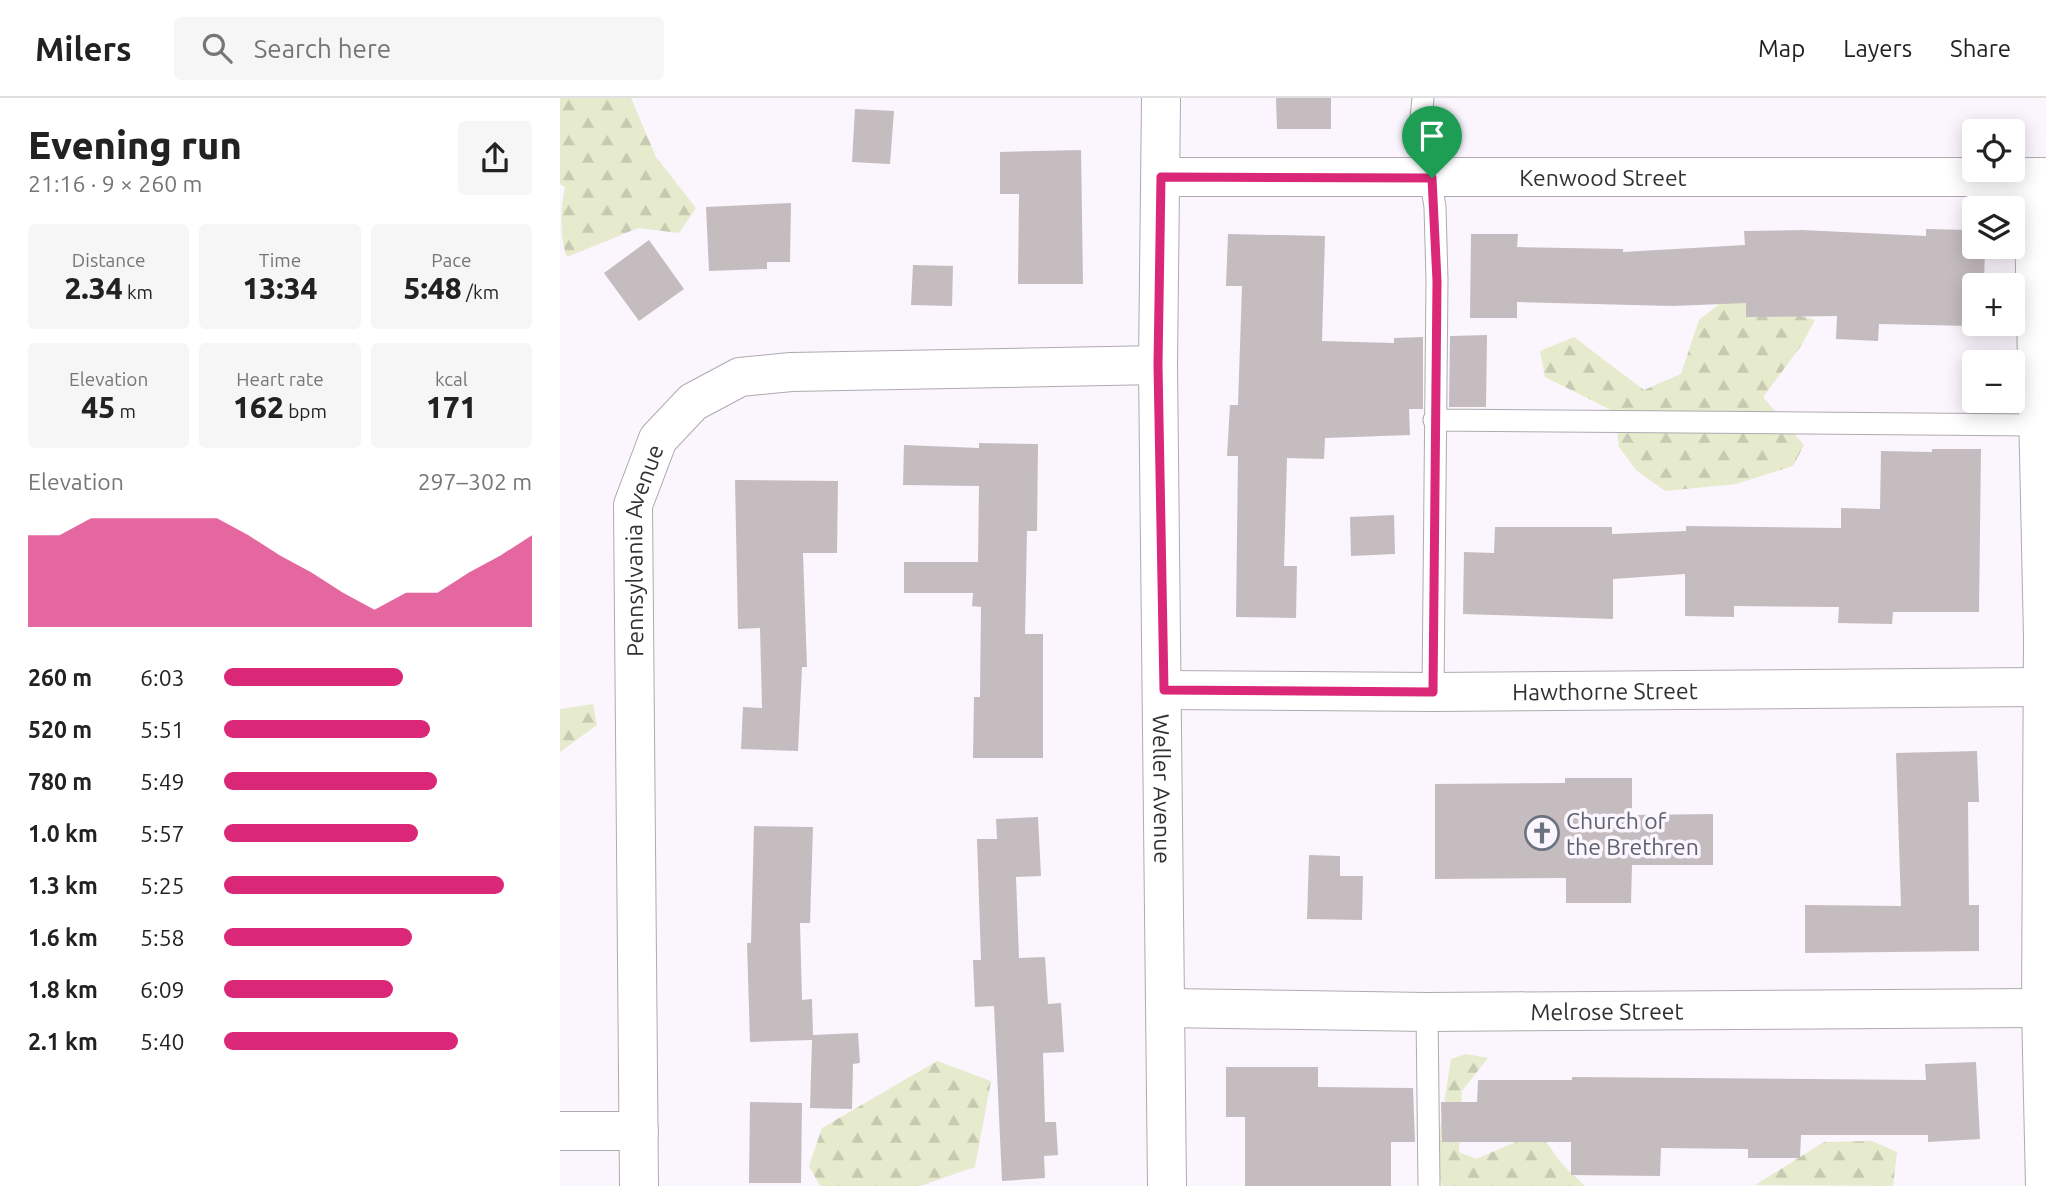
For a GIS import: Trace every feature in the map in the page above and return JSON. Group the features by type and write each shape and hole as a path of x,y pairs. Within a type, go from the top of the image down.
{"street":[{"name":"Weller Avenue","path":"1161,98 1158,365 1164,690 1167,1186"},
{"name":"Kenwood Street","path":"1161,177 2039,177"},
{"path":"2039,177 2038,425 2044,687 2045,1186"},
{"name":"Pennsylvania Avenue","path":"639,1186 633,505 658,439 693,402 740,377 791,372 1158,365"},
{"name":"Hawthorne Street","path":"1164,690 1433,692 2044,687"},
{"name":"Melrose Street","path":"1166,1008 1427,1012 2043,1008"},
{"path":"560,1130 639,1131"}],"lane":[{"path":"1423,98 1421,118 1432,178 1437,281 1433,692"},
{"path":"1434,420 2038,425"},
{"path":"1427,1012 1429,1186"}],"green space":[{"path":"560,98 631,98 656,157 696,208 679,233 638,228 567,257 562,223 565,187 560,184"},
{"path":"1729,296 1815,320 1801,346 1763,397 1804,445 1793,466 1736,484 1665,491 1636,470 1619,447 1615,412 1545,377 1540,351 1574,337 1644,390 1681,374 1699,320"},
{"path":"593,704 597,725 560,752 560,709"},
{"path":"1466,1054 1488,1058 1462,1091 1459,1152 1476,1159 1539,1132 1562,1164 1585,1186 1442,1186 1435,1161 1451,1059"},
{"path":"937,1061 991,1081 975,1167 920,1186 820,1186 809,1166 822,1128"},
{"path":"1872,1141 1897,1152 1893,1186 1755,1185 1824,1142"}],"building":[{"path":"1276,98 1331,98 1331,129 1277,129"},
{"path":"855,109 894,111 890,164 852,162"},
{"path":"1081,150 1083,284 1018,284 1019,194 1000,194 1000,152"},
{"path":"791,203 790,262 767,262 767,269 709,271 706,207"},
{"path":"1926,229 1962,230 1962,259 1985,259 1984,273 1962,273 1962,326 1879,324 1878,341 1836,339 1837,316 1746,317 1746,303 1673,306 1517,302 1517,318 1470,318 1471,234 1518,234 1517,247 1623,249 1623,252 1745,245 1744,231 1802,230 1926,236"},
{"path":"1228,234 1325,236 1322,341 1394,343 1394,338 1423,337 1423,409 1409,409 1410,435 1325,438 1324,459 1287,458 1284,566 1297,566 1296,618 1236,617 1238,456 1227,456 1230,405 1238,405 1242,286 1226,286"},
{"path":"649,240 684,289 639,321 604,273"},
{"path":"913,265 953,266 952,306 911,305"},
{"path":"1487,335 1486,407 1449,407 1450,336"},
{"path":"979,443 1038,444 1037,531 1027,531 1025,634 1043,634 1043,758 973,758 974,697 980,697 981,607 972,606 973,593 904,593 904,562 978,562 979,486 903,485 904,445 979,448"},
{"path":"1932,449 1981,449 1979,612 1893,612 1892,624 1838,623 1839,607 1734,606 1734,617 1685,616 1685,574 1613,579 1613,619 1463,614 1464,552 1494,553 1495,527 1612,527 1612,534 1686,531 1686,526 1841,528 1841,508 1880,509 1881,451 1932,452"},
{"path":"735,480 838,481 837,553 803,553 807,667 802,667 798,751 741,749 743,707 762,708 760,628 738,629"},
{"path":"1394,515 1395,554 1351,556 1350,517"},
{"path":"1977,751 1979,802 1968,802 1969,905 1979,905 1979,951 1805,953 1805,905 1901,906 1896,753"},
{"path":"1565,778 1632,778 1632,815 1713,814 1713,865 1632,865 1631,903 1566,903 1566,878 1435,879 1435,784 1565,783"},
{"path":"1038,817 1041,876 1016,877 1019,958 1045,957 1048,1004 1061,1003 1064,1052 1043,1053 1045,1122 1056,1122 1058,1155 1044,1156 1045,1178 1002,1181 994,1006 975,1007 973,960 981,960 977,839 997,839 996,819"},
{"path":"754,826 813,827 810,923 800,923 802,1000 812,999 813,1035 858,1033 860,1063 853,1064 852,1109 810,1108 812,1040 750,1042 747,943 751,943"},
{"path":"1309,855 1340,856 1340,876 1363,876 1362,920 1307,919"},
{"path":"1976,1062 1980,1139 1928,1142 1928,1135 1801,1135 1800,1158 1748,1158 1748,1149 1661,1148 1660,1176 1571,1175 1571,1142 1442,1142 1441,1102 1477,1102 1478,1080 1572,1080 1572,1077 1926,1080 1925,1064"},
{"path":"1226,1067 1318,1067 1318,1087 1413,1088 1415,1142 1391,1142 1391,1186 1245,1186 1245,1117 1226,1117"},
{"path":"750,1102 802,1103 801,1183 749,1183"}],"place":[{"name":"Church of the Brethren","path":"1542,833"}],"route":[{"path":"1161,177 1432,178 1437,281 1434,362 1433,477 1436,565 1433,692 1164,690 1158,365 1161,177"}]}
